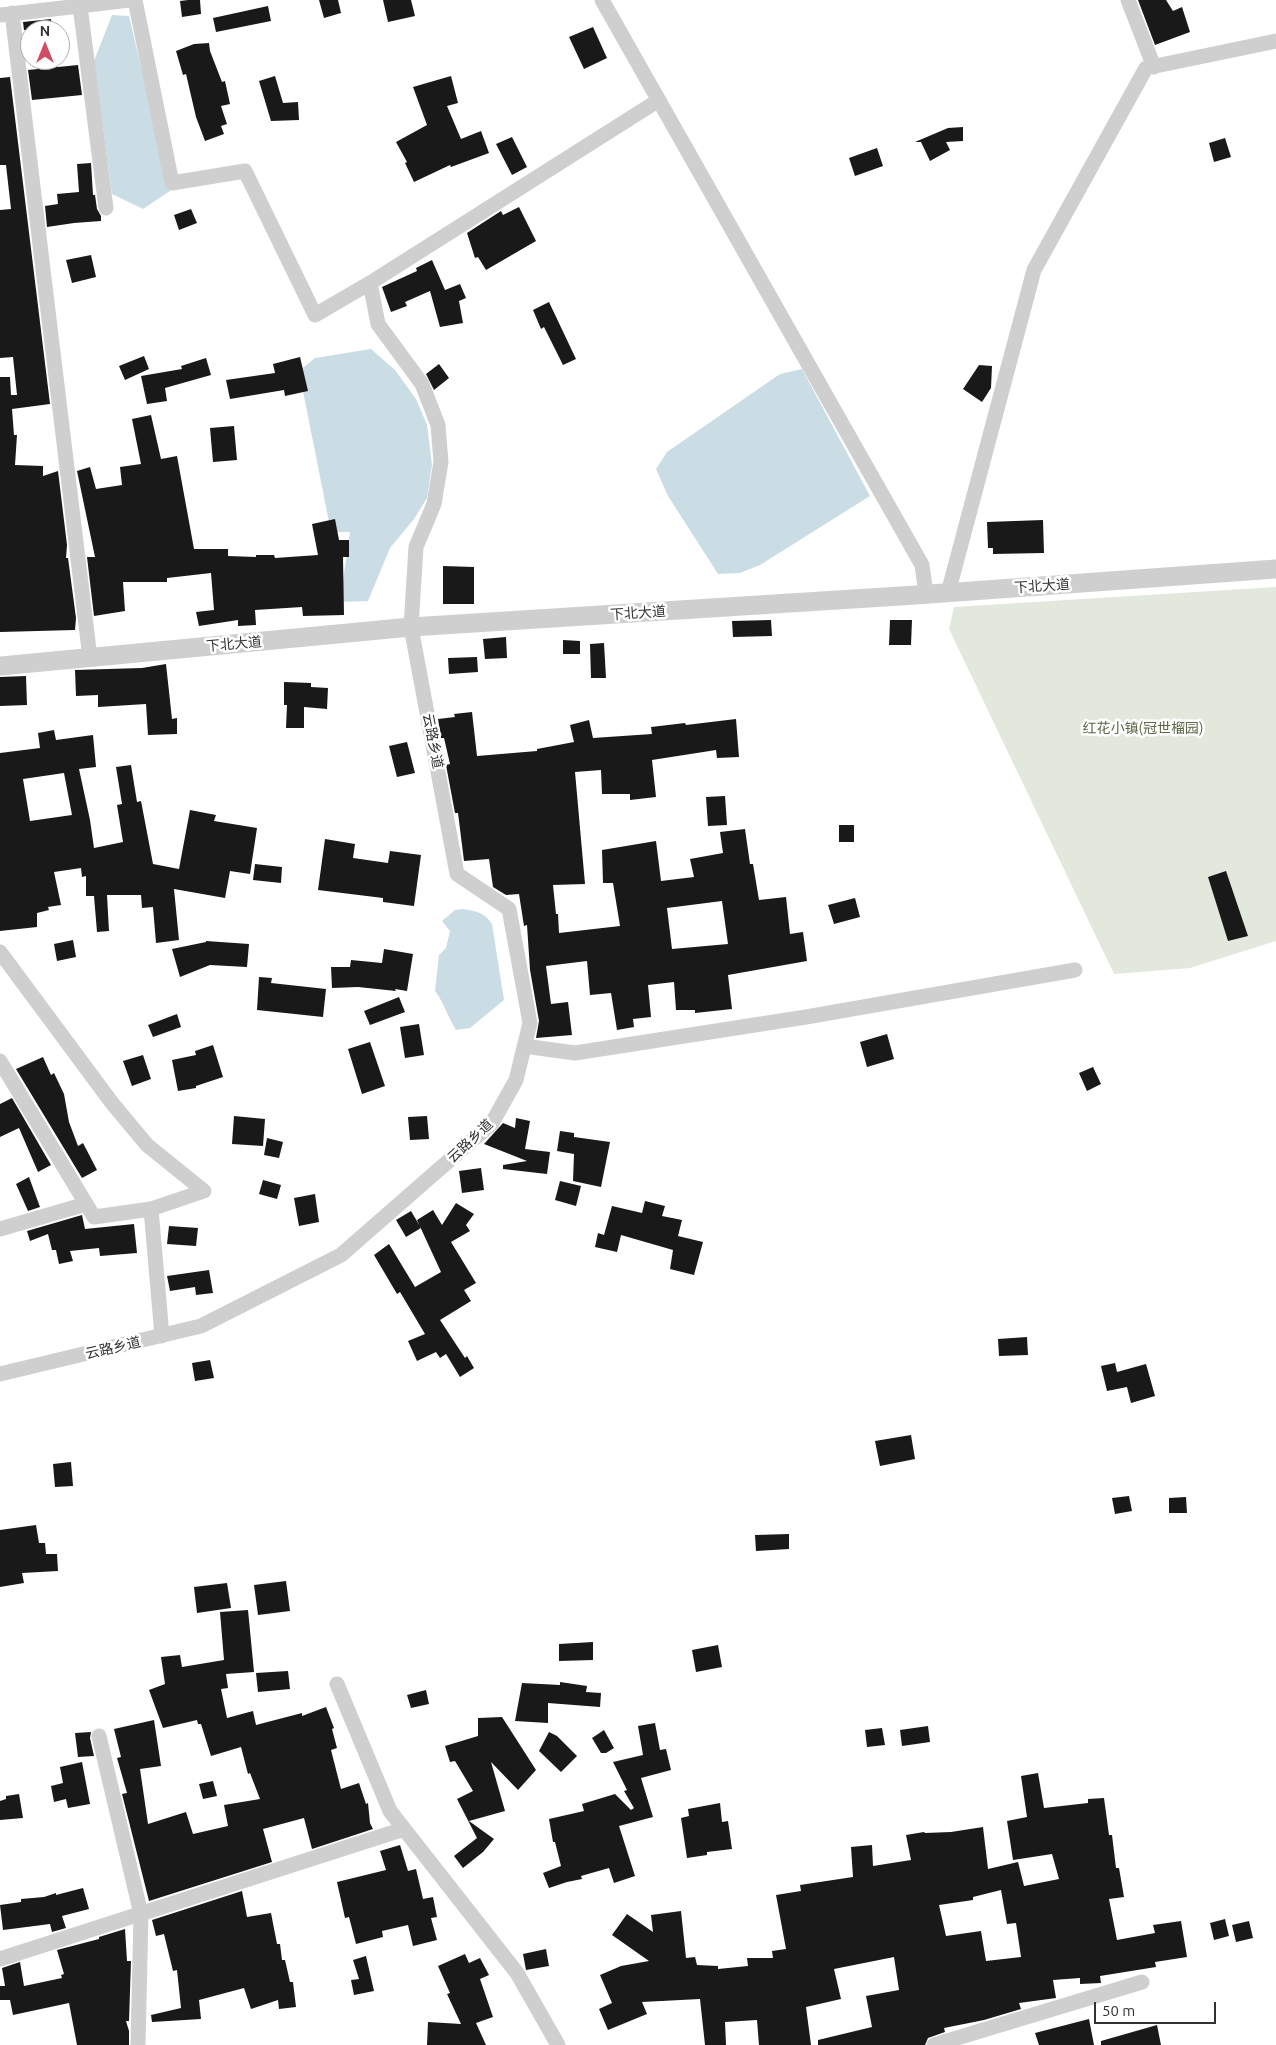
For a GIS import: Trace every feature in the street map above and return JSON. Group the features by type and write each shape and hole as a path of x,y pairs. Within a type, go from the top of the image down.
{"street":[{"path":"90,658 6,14 80,3 129,0"},
{"path":"135,0 172,184 244,172 315,315 370,283 659,100"},
{"path":"602,0 922,564 926,594"},
{"path":"1128,0 1154,67"},
{"path":"80,3 106,208"},
{"path":"948,593 1034,270 1146,68 1276,41"},
{"name":"云路乡道","path":"0,1374 201,1326 341,1255 492,1123 516,1080 530,1023 509,909 458,874 411,627 416,547 434,504 441,462 438,425 422,384 378,324 370,283"},
{"name":"下北大道","path":"0,666 411,627 948,593 1276,569"},
{"path":"0,952 112,1103 147,1144 204,1191 151,1208 94,1217 0,1061"},
{"path":"524,1046 576,1053 806,1017 1075,970"},
{"path":"0,1229 86,1204"},
{"path":"151,1208 162,1336"},
{"path":"337,1684 390,1811 517,1974 558,2045"},
{"path":"99,1736 141,1914 138,2045"},
{"path":"0,1959 404,1828"},
{"path":"934,2045 1142,1982"}],"green space":[{"name":"红花小镇(冠世榴园)","path":"1276,587 1276,941 1190,968 1114,974 949,629 954,607"}],"shaded area":[{"path":"112,15 129,16 170,191 143,209 112,194 94,61"},
{"path":"371,349 395,370 416,399 427,425 432,465 427,498 414,519 390,548 368,601 340,602 350,532 331,532 299,371 315,358"},
{"path":"802,369 870,496 760,565 740,573 718,574 668,496 656,469 667,452 780,374"},
{"path":"462,909 479,913 492,924 504,1000 470,1028 456,1030 435,991 439,955 446,948 450,931 442,921 455,910"}],"building":[{"path":"200,0 201,14 182,17 180,1"},
{"path":"319,0 338,0 341,13 324,18"},
{"path":"383,0 411,0 415,16 388,22"},
{"path":"1138,0 1166,0 1173,11 1182,7 1190,32 1155,45"},
{"path":"268,6 271,21 216,32 213,18"},
{"path":"593,27 607,58 584,69 569,37"},
{"path":"209,43 210,51 222,82 225,81 230,104 221,106 227,124 221,126 224,134 205,141 196,117 186,74 183,75 176,51 194,44"},
{"path":"78,65 82,95 32,100 28,70 70,70 70,66"},
{"path":"275,76 283,103 298,102 299,120 271,121 259,81"},
{"path":"451,76 458,103 447,106 461,139 481,131 489,153 451,167 450,165 414,182 405,163 407,162 396,142 427,125 413,87"},
{"path":"10,77 50,404 12,409 14,435 17,435 15,465 43,466 43,476 58,471 67,545 66,558 68,558 76,618 75,630 0,632 0,377 10,377 11,395 17,395 13,357 0,358 0,210 11,209 6,165 0,165 0,78"},
{"path":"963,127 963,141 946,142 950,150 930,161 921,142 915,142 948,128"},
{"path":"512,137 527,167 512,175 496,144"},
{"path":"1225,138 1231,157 1214,162 1209,143"},
{"path":"877,148 883,166 855,176 849,158"},
{"path":"91,163 93,195 95,195 101,221 47,227 45,206 58,204 57,194 79,192 77,164"},
{"path":"519,207 536,241 486,270 478,257 475,258 467,233 501,211 503,215"},
{"path":"191,209 197,223 179,230 174,215"},
{"path":"91,255 96,277 72,283 66,260"},
{"path":"432,260 445,290 460,284 466,298 459,301 463,323 440,327 430,291 405,302 407,306 391,312 382,287 417,271 416,268"},
{"path":"549,302 576,359 563,365 544,327 541,329 533,310"},
{"path":"144,356 149,369 125,380 119,366"},
{"path":"300,357 308,391 285,396 284,390 230,399 226,380 275,373 273,364"},
{"path":"206,358 211,375 165,388 167,401 147,404 141,376 182,369 181,366"},
{"path":"439,364 449,378 434,390 426,374"},
{"path":"979,365 992,366 991,388 982,402 963,389"},
{"path":"151,415 161,459 177,456 194,549 228,549 228,556 256,557 256,555 274,555 275,558 318,555 312,524 335,519 339,540 349,540 349,557 343,557 344,615 303,616 302,607 255,610 256,625 238,626 238,620 199,626 196,612 214,610 211,573 167,578 167,582 123,582 125,611 94,616 87,557 95,557 77,471 90,467 96,489 122,485 120,467 141,464 132,419"},
{"path":"234,426 237,460 213,462 210,428"},
{"path":"1043,520 1044,553 993,554 993,548 988,548 987,522"},
{"path":"443,566 474,567 474,604 443,604"},
{"path":"771,620 772,636 733,637 732,621"},
{"path":"890,620 912,620 911,645 889,645"},
{"path":"506,637 507,658 485,659 483,639"},
{"path":"563,640 580,641 580,654 563,654"},
{"path":"604,643 606,678 591,678 590,644"},
{"path":"477,657 478,672 449,674 448,658"},
{"path":"166,664 172,719 177,718 177,734 148,735 146,704 98,707 98,695 76,696 75,670 142,668"},
{"path":"26,676 27,705 0,706 0,677"},
{"path":"284,682 311,683 311,687 328,688 327,709 304,707 304,728 286,728 287,705 284,705"},
{"path":"472,712 477,756 537,751 537,749 574,742 570,725 589,720 593,738 652,734 651,727 736,719 739,757 717,758 716,750 652,760 656,797 630,800 630,794 602,794 601,770 575,772 585,884 553,885 559,933 620,926 613,883 603,883 602,850 656,841 661,881 694,877 690,859 723,853 720,832 745,829 750,864 753,864 759,900 786,897 790,934 803,932 807,961 728,975 732,1009 695,1013 695,1010 676,1010 674,982 648,985 651,1017 633,1019 634,1027 617,1030 611,993 590,995 587,961 546,966 551,1004 568,1002 572,1035 536,1038 539,1021 530,970 527,925 524,926 519,894 506,895 493,887 489,859 464,861 458,813 455,813 446,765 450,764 444,738 441,738 438,719 455,717 454,714","holes":["722,901 728,944 672,949 667,908"]},
{"path":"54,730 56,740 93,735 96,767 79,769 94,848 123,842 117,805 122,804 116,767 131,765 137,802 141,801 153,864 179,869 190,810 216,815 214,821 257,828 250,874 230,871 225,898 174,889 179,940 156,943 153,907 142,908 141,895 107,895 109,931 97,932 94,896 86,896 86,876 82,877 81,868 54,872 61,905 48,907 49,910 37,913 37,927 0,931 0,753 40,748 38,733","holes":["64,773 72,815 30,821 23,779"]},
{"path":"407,742 415,773 397,777 389,746"},
{"path":"725,796 727,825 708,826 706,797"},
{"path":"839,825 854,825 854,842 839,842"},
{"path":"325,839 355,844 353,858 388,863 390,851 421,855 414,906 383,902 383,898 318,890"},
{"path":"255,864 282,867 281,883 253,880"},
{"path":"1226,871 1248,936 1228,941 1208,877"},
{"path":"855,898 860,917 834,924 828,905"},
{"path":"73,940 76,957 57,961 54,944"},
{"path":"206,941 249,944 247,967 210,965 180,977 172,949"},
{"path":"384,949 413,954 407,991 358,987 332,988 331,967 350,967 351,960 382,963"},
{"path":"259,977 272,978 271,983 326,989 323,1017 257,1010"},
{"path":"399,997 405,1012 370,1025 364,1011"},
{"path":"177,1014 181,1027 153,1037 148,1025"},
{"path":"419,1024 424,1055 405,1058 400,1027"},
{"path":"887,1034 894,1059 867,1067 860,1042"},
{"path":"370,1042 385,1086 362,1094 348,1049"},
{"path":"213,1045 223,1077 196,1086 196,1088 178,1091 172,1060 196,1055 195,1051"},
{"path":"143,1055 151,1079 132,1086 123,1061"},
{"path":"43,1057 51,1075 54,1073 64,1094 69,1122 78,1146 83,1143 97,1170 82,1178 16,1069"},
{"path":"1093,1067 1101,1084 1087,1091 1079,1073"},
{"path":"12,1098 51,1165 38,1172 19,1128 0,1137 0,1104"},
{"path":"234,1116 265,1119 263,1146 232,1144"},
{"path":"427,1116 429,1139 410,1140 408,1117"},
{"path":"516,1118 530,1121 525,1149 550,1152 547,1174 503,1169 503,1165 527,1161 484,1144 503,1123 515,1128"},
{"path":"560,1131 574,1133 574,1137 610,1142 601,1187 573,1181 574,1154 557,1151"},
{"path":"267,1138 283,1142 279,1158 264,1155"},
{"path":"481,1168 484,1190 462,1193 459,1171"},
{"path":"29,1177 40,1207 28,1211 16,1184"},
{"path":"263,1180 281,1185 277,1199 259,1194"},
{"path":"560,1181 581,1186 576,1206 555,1200"},
{"path":"315,1194 319,1222 299,1226 294,1198"},
{"path":"645,1201 665,1206 662,1216 682,1220 678,1236 703,1242 694,1275 670,1269 673,1250 621,1235 617,1252 595,1247 598,1233 604,1235 612,1206 642,1213"},
{"path":"456,1203 474,1214 466,1225 470,1231 451,1242 476,1283 464,1290 471,1301 440,1320 465,1358 467,1356 474,1368 460,1377 446,1354 440,1358 436,1352 417,1361 408,1341 425,1334 400,1292 397,1294 374,1255 389,1244 415,1287 441,1272 417,1220 433,1210 442,1225"},
{"path":"411,1211 421,1228 406,1237 396,1220"},
{"path":"82,1215 85,1229 134,1224 137,1253 100,1256 99,1248 70,1251 73,1261 59,1264 56,1250 52,1250 48,1234 30,1241 27,1231"},
{"path":"169,1226 198,1228 196,1246 167,1244"},
{"path":"209,1270 213,1293 196,1295 195,1287 170,1291 167,1276"},
{"path":"1027,1337 1028,1355 999,1356 998,1339"},
{"path":"210,1360 214,1378 195,1381 192,1363"},
{"path":"1115,1363 1117,1372 1146,1364 1155,1396 1131,1403 1127,1387 1107,1391 1101,1366"},
{"path":"911,1435 915,1459 880,1466 875,1441"},
{"path":"71,1462 73,1486 55,1487 53,1464"},
{"path":"1129,1496 1132,1511 1115,1514 1112,1498"},
{"path":"1186,1497 1187,1513 1169,1513 1169,1498"},
{"path":"36,1525 39,1543 45,1543 46,1554 57,1554 58,1571 22,1573 24,1583 0,1587 0,1530"},
{"path":"789,1534 789,1549 756,1551 755,1535"},
{"path":"286,1581 290,1611 258,1615 254,1585"},
{"path":"227,1583 231,1608 197,1613 194,1587"},
{"path":"248,1610 254,1672 226,1674 228,1688 221,1689 227,1718 253,1711 256,1725 302,1713 302,1716 326,1707 334,1728 332,1729 337,1748 331,1750 341,1789 359,1783 366,1804 368,1803 370,1823 373,1829 312,1849 304,1818 263,1829 272,1862 149,1901 122,1794 127,1793 117,1758 121,1757 114,1729 154,1720 161,1766 140,1769 148,1824 186,1812 193,1834 228,1826 224,1805 260,1799 250,1773 248,1774 241,1747 211,1756 201,1724 198,1724 197,1720 163,1728 149,1690 165,1684 161,1657 180,1655 182,1667 224,1660 220,1612"},
{"path":"593,1642 593,1660 559,1661 559,1644"},
{"path":"718,1645 722,1667 696,1672 692,1650"},
{"path":"288,1671 290,1689 258,1692 256,1673"},
{"path":"560,1682 587,1686 586,1692 601,1693 600,1707 548,1703 548,1723 515,1721 522,1683 560,1685"},
{"path":"426,1690 429,1704 411,1708 407,1695"},
{"path":"502,1717 536,1770 518,1790 491,1762 505,1811 469,1821 494,1839 483,1852 463,1868 454,1856 477,1838 457,1799 473,1791 455,1761 450,1762 445,1746 478,1736 478,1718"},
{"path":"655,1723 660,1750 666,1749 671,1770 641,1778 653,1817 619,1826 635,1876 614,1883 609,1868 581,1876 582,1879 549,1888 543,1873 561,1866 555,1842 553,1842 549,1819 584,1811 582,1804 615,1794 631,1810 634,1808 624,1791 627,1790 613,1762 643,1755 638,1726"},
{"path":"928,1726 930,1742 902,1746 900,1730"},
{"path":"882,1728 885,1745 867,1747 865,1730"},
{"path":"604,1730 614,1748 606,1753 601,1753 592,1738"},
{"path":"91,1732 90,1738 94,1756 78,1757 75,1733"},
{"path":"549,1732 557,1736 577,1756 561,1772 539,1751"},
{"path":"82,1762 90,1804 68,1808 66,1799 54,1802 51,1786 63,1783 60,1767"},
{"path":"1038,1773 1044,1808 1088,1803 1088,1799 1104,1798 1109,1835 1112,1835 1116,1868 1119,1868 1124,1897 1109,1899 1117,1940 1155,1933 1153,1925 1181,1921 1187,1957 1155,1962 1156,1967 1100,1976 1101,1983 1080,1984 1080,1978 1053,1980 1056,1998 1019,2003 1021,2009 984,2020 944,2028 945,2032 928,2038 925,2045 818,2045 818,2040 872,2027 866,1996 899,1990 894,1957 834,1969 841,1999 806,2007 811,2045 759,2045 757,2020 725,2022 726,2045 705,2045 700,1999 642,2002 647,2014 608,2030 599,2009 612,2003 600,1975 621,1966 649,1961 612,1935 627,1914 653,1932 651,1915 681,1911 686,1958 695,1957 697,1965 718,1966 718,1969 748,1966 747,1958 773,1958 772,1951 786,1949 776,1895 801,1891 800,1885 853,1877 851,1847 872,1845 873,1866 911,1860 906,1835 924,1832 951,1832 983,1827 988,1869 1018,1862 1024,1886 1059,1879 1052,1854 1013,1860 1007,1821 1027,1817 1021,1776","holes":["1001,1890 1007,1924 1016,1923 1021,1957 986,1961 981,1931 946,1936 939,1905 973,1900 973,1897"]},
{"path":"213,1781 217,1796 203,1799 199,1784"},
{"path":"19,1794 23,1818 0,1820 0,1801 6,1799 6,1796"},
{"path":"720,1803 722,1822 728,1821 732,1849 707,1852 707,1855 687,1858 681,1818 689,1816 688,1809"},
{"path":"400,1845 408,1871 416,1869 423,1899 433,1897 437,1917 431,1918 437,1940 413,1946 408,1925 382,1931 383,1937 356,1944 349,1917 345,1918 337,1882 386,1870 380,1851"},
{"path":"83,1888 89,1909 62,1916 66,1928 52,1932 50,1924 3,1930 0,1905 21,1902 21,1899 44,1897 56,1893 56,1895"},
{"path":"242,1891 247,1917 271,1913 277,1944 280,1944 282,1960 285,1960 290,1982 293,1982 296,2007 279,2009 278,2000 251,2009 244,1988 199,2000 201,2019 152,2022 151,2015 181,2008 177,1970 173,1971 164,1934 156,1936 152,1920"},
{"path":"1225,1919 1229,1936 1214,1940 1210,1923"},
{"path":"1249,1921 1253,1938 1236,1942 1232,1925"},
{"path":"125,1929 127,1961 131,1961 129,2021 126,2021 129,2031 129,2045 77,2045 69,2003 13,2015 10,2000 0,2000 0,1986 5,1986 2,1968 20,1962 24,1986 62,1978 61,1975 64,1974 57,1950 99,1939 99,1937"},
{"path":"546,1949 549,1966 526,1970 523,1954"},
{"path":"465,1954 469,1963 480,1958 489,1975 480,1979 493,2017 476,2023 486,2045 427,2045 428,2022 461,2024 447,1994 450,1993 438,1966"},
{"path":"366,1956 374,1991 354,1995 351,1980 359,1979 353,1960"},
{"path":"1089,2019 1094,2045 1039,2045 1035,2033"},
{"path":"1157,2025 1161,2045 1101,2045 1101,2041"}]}
